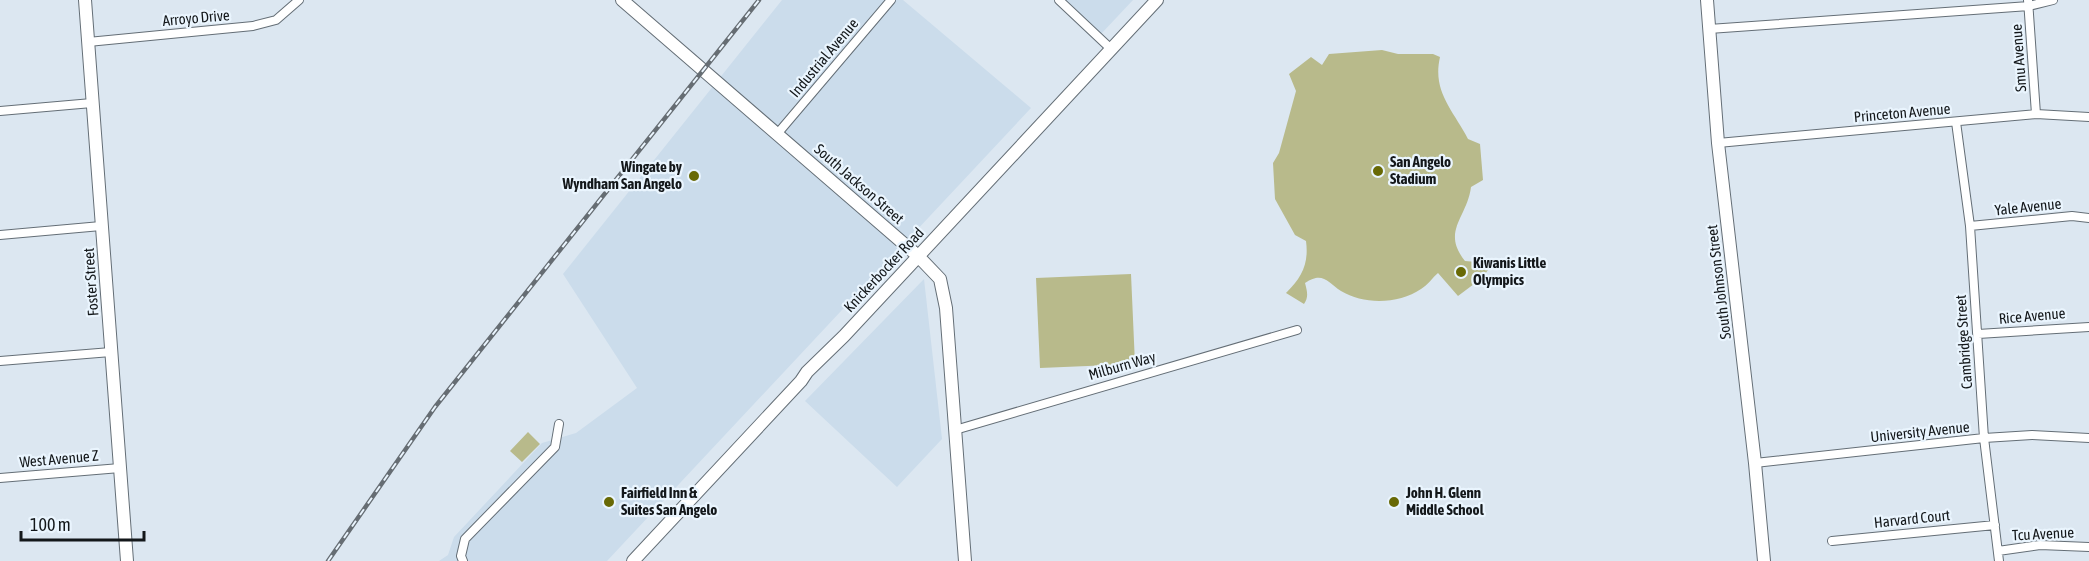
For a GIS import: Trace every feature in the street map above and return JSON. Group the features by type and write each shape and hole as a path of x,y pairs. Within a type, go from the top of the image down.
{"main road":[{"name":"Foster Street","path":"85,0 127,561"},
{"name":"South Jackson Street","path":"622,0 778,133 918,256 940,279 946,308 964,561"},
{"name":"Knickerbocker Road","path":"633,561 807,372 1157,0"},
{"name":"South Johnson Street","path":"1707,0 1718,143 1764,561"}],"street":[{"name":"Arroyo Drive","path":"88,42 253,26 276,20 299,0"},
{"name":"Industrial Avenue","path":"778,133 891,0"},
{"path":"1059,0 1110,48"},
{"path":"1709,29 2052,0"},
{"name":"Smu Avenue","path":"2029,3 2036,114"},
{"path":"0,111 92,103"},
{"name":"Princeton Avenue","path":"1718,143 2036,114 2089,117"},
{"name":"Cambridge Street","path":"1956,122 1970,226 1984,438 1999,561"},
{"name":"Yale Avenue","path":"1970,226 2072,216 2089,218"},
{"path":"0,235 101,226"},
{"name":"Rice Avenue","path":"1978,334 2089,327"},
{"name":"Milburn Way","path":"955,430 1298,330"},
{"path":"0,361 111,352"},
{"path":"463,561 461,556 465,539 555,447 559,424"},
{"name":"University Avenue","path":"1755,463 1984,438 2032,435 2089,438"},
{"name":"West Avenue Z","path":"0,478 120,468"},
{"name":"Harvard Court","path":"1832,541 1995,525"},
{"name":"Tcu Avenue","path":"1998,550 2040,545 2089,547"}],"shaded area":[{"path":"782,0 903,0 1031,108 607,561 439,561 448,555 454,537 542,443 576,433 637,388 563,274"},
{"path":"1065,0 1133,0 1101,34"},
{"path":"924,279 942,439 897,487 805,401"}],"green space":[{"name":"San Angelo Stadium","path":"1382,50 1398,54 1433,54 1440,57 1438,69 1441,91 1468,139 1480,144 1483,180 1471,187 1455,233 1455,241 1465,261 1477,262 1488,270 1482,278 1458,296 1438,273 1412,294 1381,301 1350,296 1324,279 1316,278 1305,283 1307,296 1304,304 1286,293 1303,270 1307,249 1306,241 1295,235 1275,199 1273,163 1279,153 1296,91 1289,74 1311,57 1322,65 1329,54"},
{"path":"1131,274 1135,364 1040,368 1036,278"},
{"path":"528,432 540,444 522,462 510,451"}],"railway":[{"path":"328,561 435,407 759,0"}],"place":[{"name":"San Angelo Stadium","path":"1378,171"},
{"name":"Wingate by Wyndham San Angelo","path":"694,176"},
{"name":"Kiwanis Little Olympics","path":"1461,272"},
{"name":"Fairfield Inn & Suites San Angelo","path":"609,502"},
{"name":"John H. Glenn Middle School","path":"1394,502"}]}
